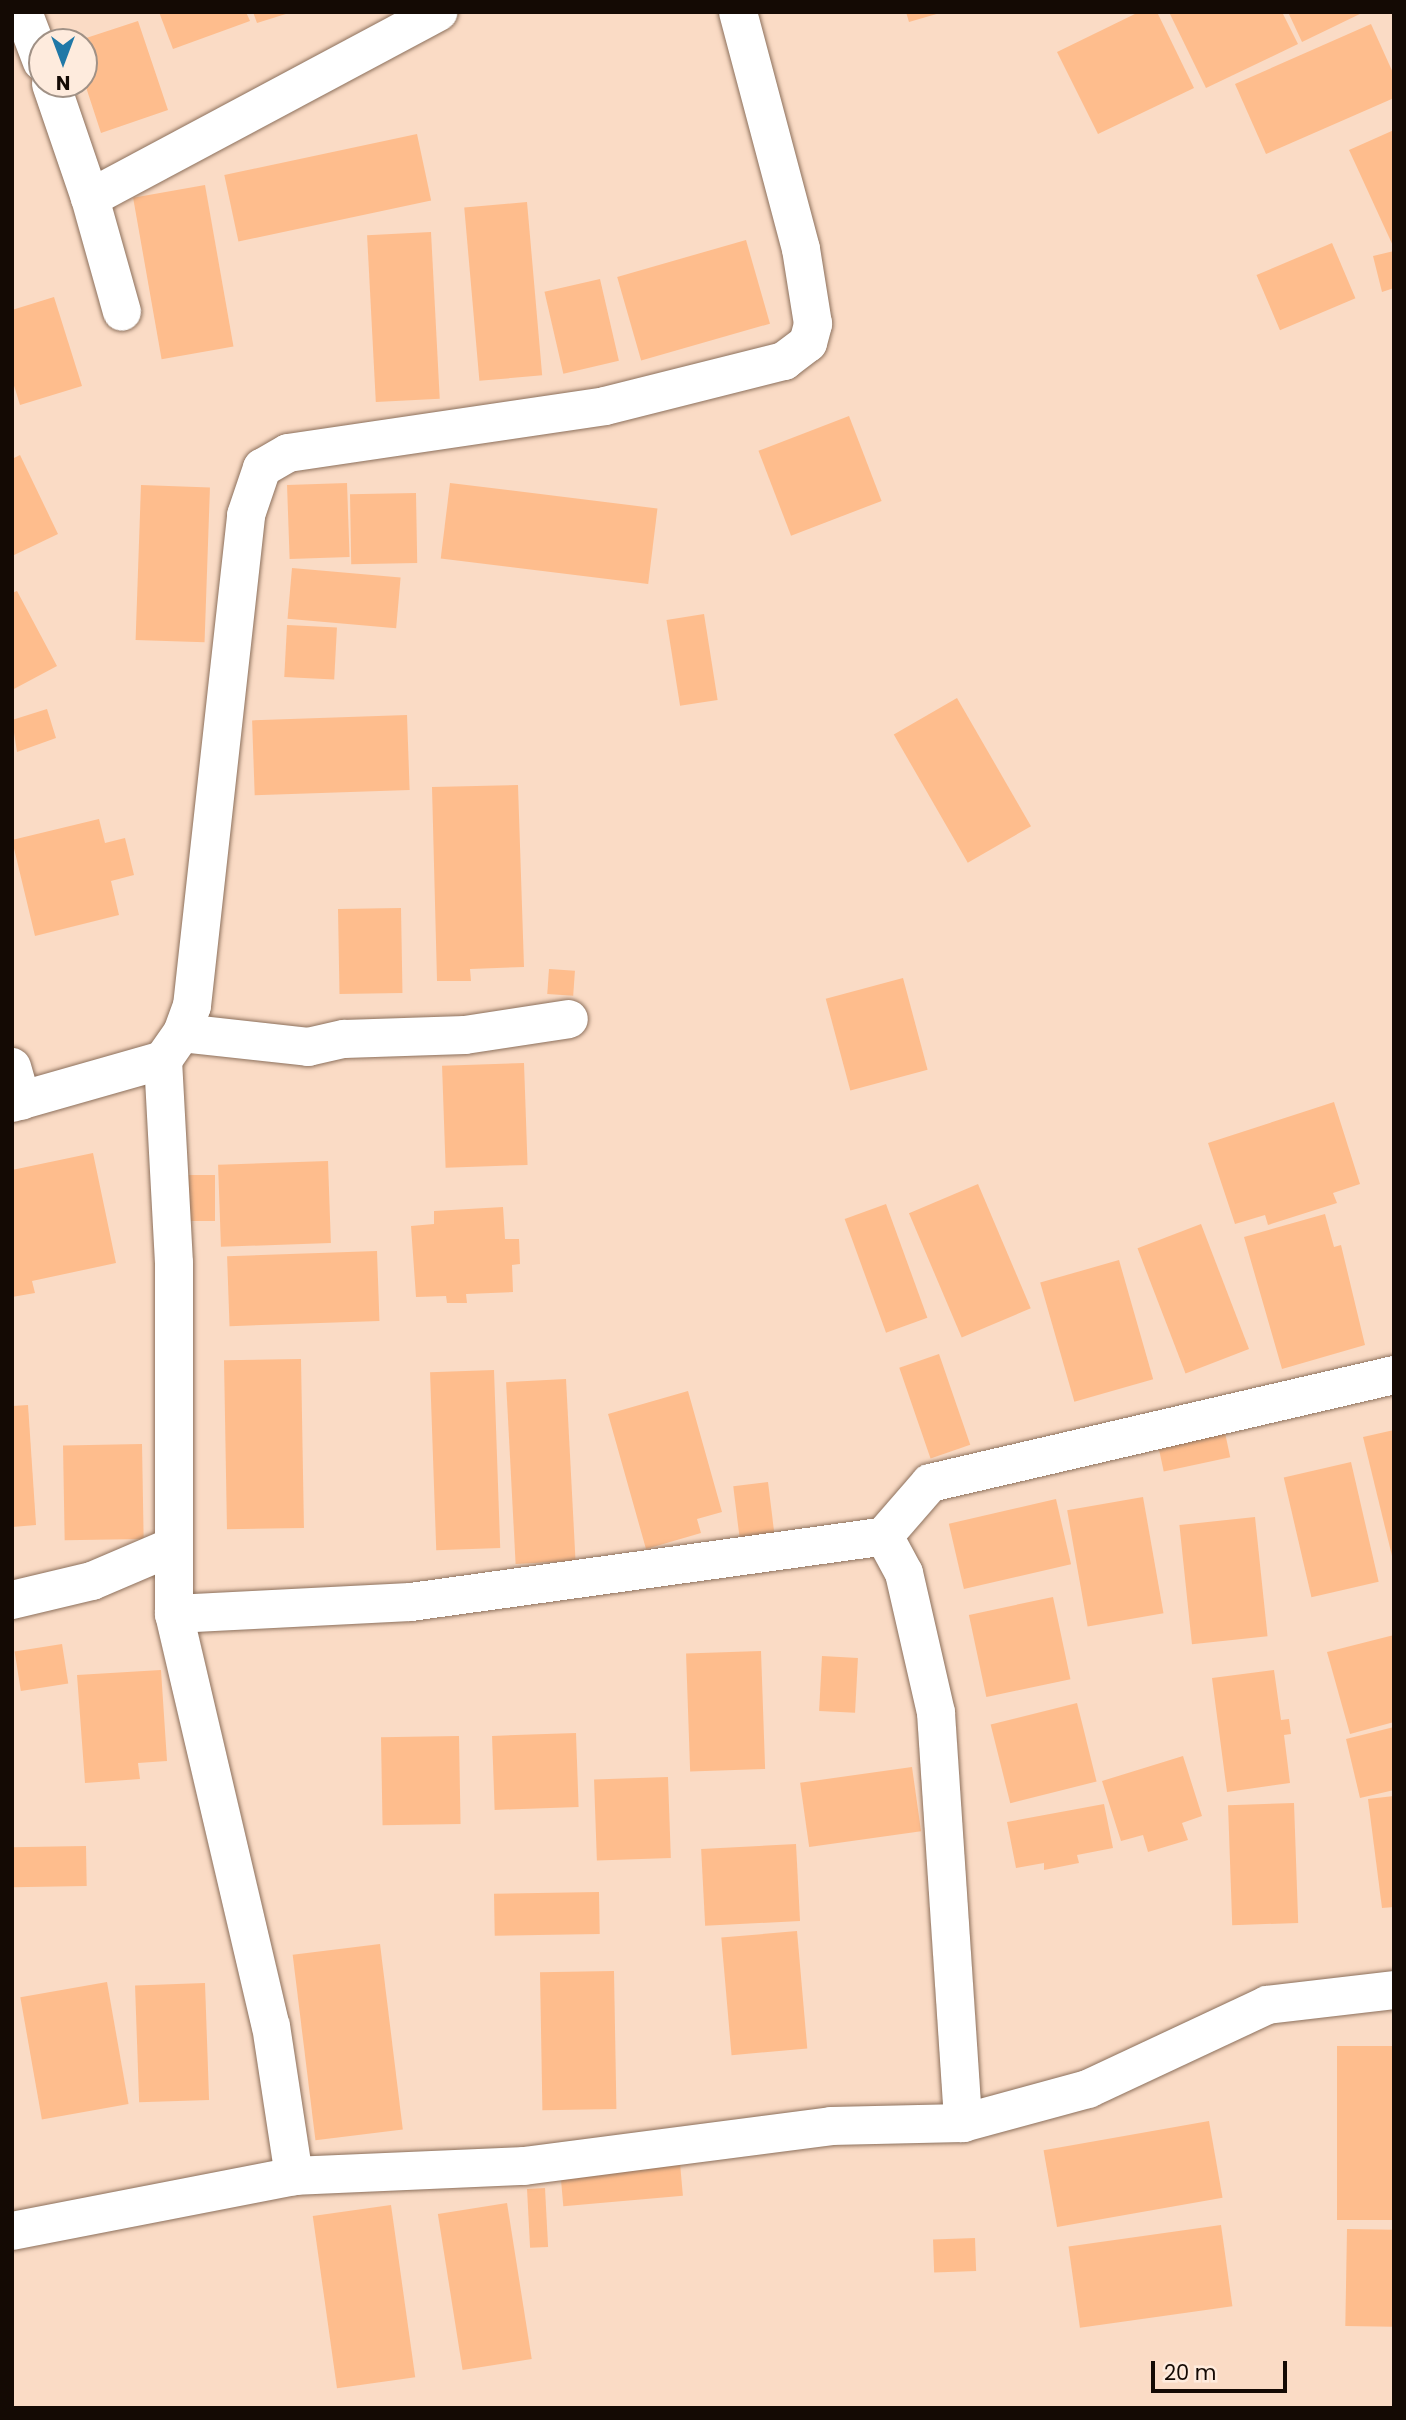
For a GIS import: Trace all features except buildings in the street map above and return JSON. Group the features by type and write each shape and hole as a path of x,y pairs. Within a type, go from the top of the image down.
{"street":[{"path":"90,198 438,12"},
{"path":"294,2176 271,2026 174,1614 173,1047 192,1006 246,515 262,468 288,453 606,406 784,362 808,343 813,324 800,249 738,12"},
{"path":"56,98 90,198 122,312"},
{"path":"15,1090 173,1047 308,1047 344,1039 465,1035 569,1019"},
{"path":"174,1614 411,1602 884,1536 930,1483 1394,1375"},
{"path":"884,1536 904,1573 936,1713 963,2123"},
{"path":"12,1600 92,1581 174,1546"},
{"path":"12,2231 294,2176 524,2166 831,2126 963,2123 1088,2089 1267,2005 1394,1990"}]}
